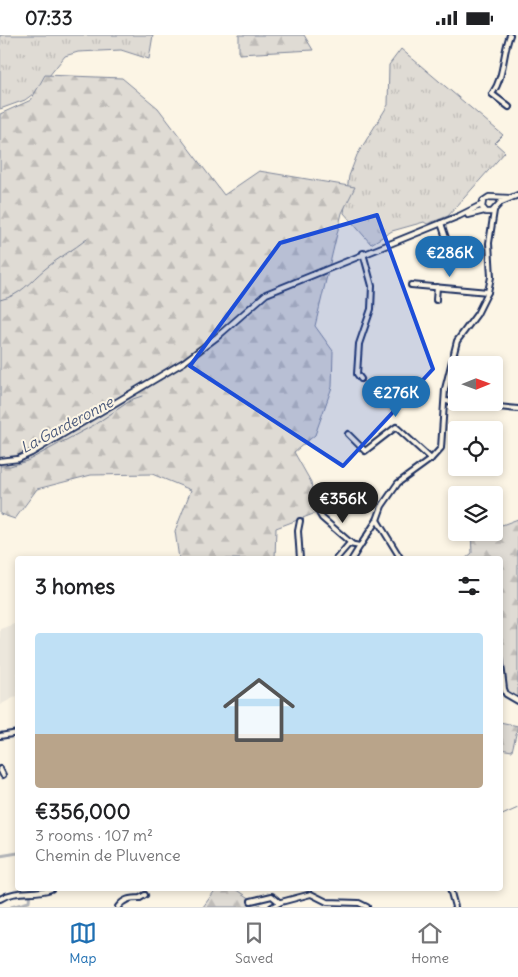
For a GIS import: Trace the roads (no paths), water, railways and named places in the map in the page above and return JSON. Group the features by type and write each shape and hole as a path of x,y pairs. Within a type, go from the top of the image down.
{"main road":[{"path":"459,216 494,211 497,205 518,195"},
{"path":"0,461 18,459 38,449 140,390 201,350 266,294 363,253 459,216 482,205 486,198 509,198"},
{"path":"494,199 497,205"},
{"path":"482,205 486,212"}],"street":[{"path":"509,107 492,94 500,83 510,35"},
{"path":"354,556 398,483 439,453 441,448 445,386 457,341 466,326 477,314 488,292 491,273 489,243 494,211"},
{"path":"486,212 492,218"},
{"path":"440,223 450,250"},
{"path":"361,379 357,374 360,344 371,309 372,286 363,253"},
{"path":"410,285 488,292"},
{"path":"436,300 437,287"},
{"path":"503,407 518,409"},
{"path":"348,434 365,451 396,427 432,459"},
{"path":"320,507 318,511 322,518 352,544 360,546"},
{"path":"377,520 399,556"},
{"path":"300,521 298,531 300,556"},
{"path":"339,556 352,544"},
{"path":"503,681 504,689 510,698 518,701"},
{"path":"0,736 15,734"},
{"path":"0,769 3,775"},
{"path":"0,899 11,893 36,893 44,891"},
{"path":"312,891 313,895"},
{"path":"451,891 455,907"},
{"path":"118,907 124,900 132,897 140,898 145,895"},
{"path":"272,907 279,902 313,895 327,902 359,903 367,907"},
{"path":"251,901 272,896 279,902"}],"waterway":[{"path":"0,300 20,291 50,265 87,239"},
{"name":"La Garderonne","path":"0,466 10,466 27,461 94,425 133,399 142,396"},
{"path":"503,815 518,808"},
{"path":"0,856 15,854"},
{"path":"11,907 29,902 30,891"}]}
